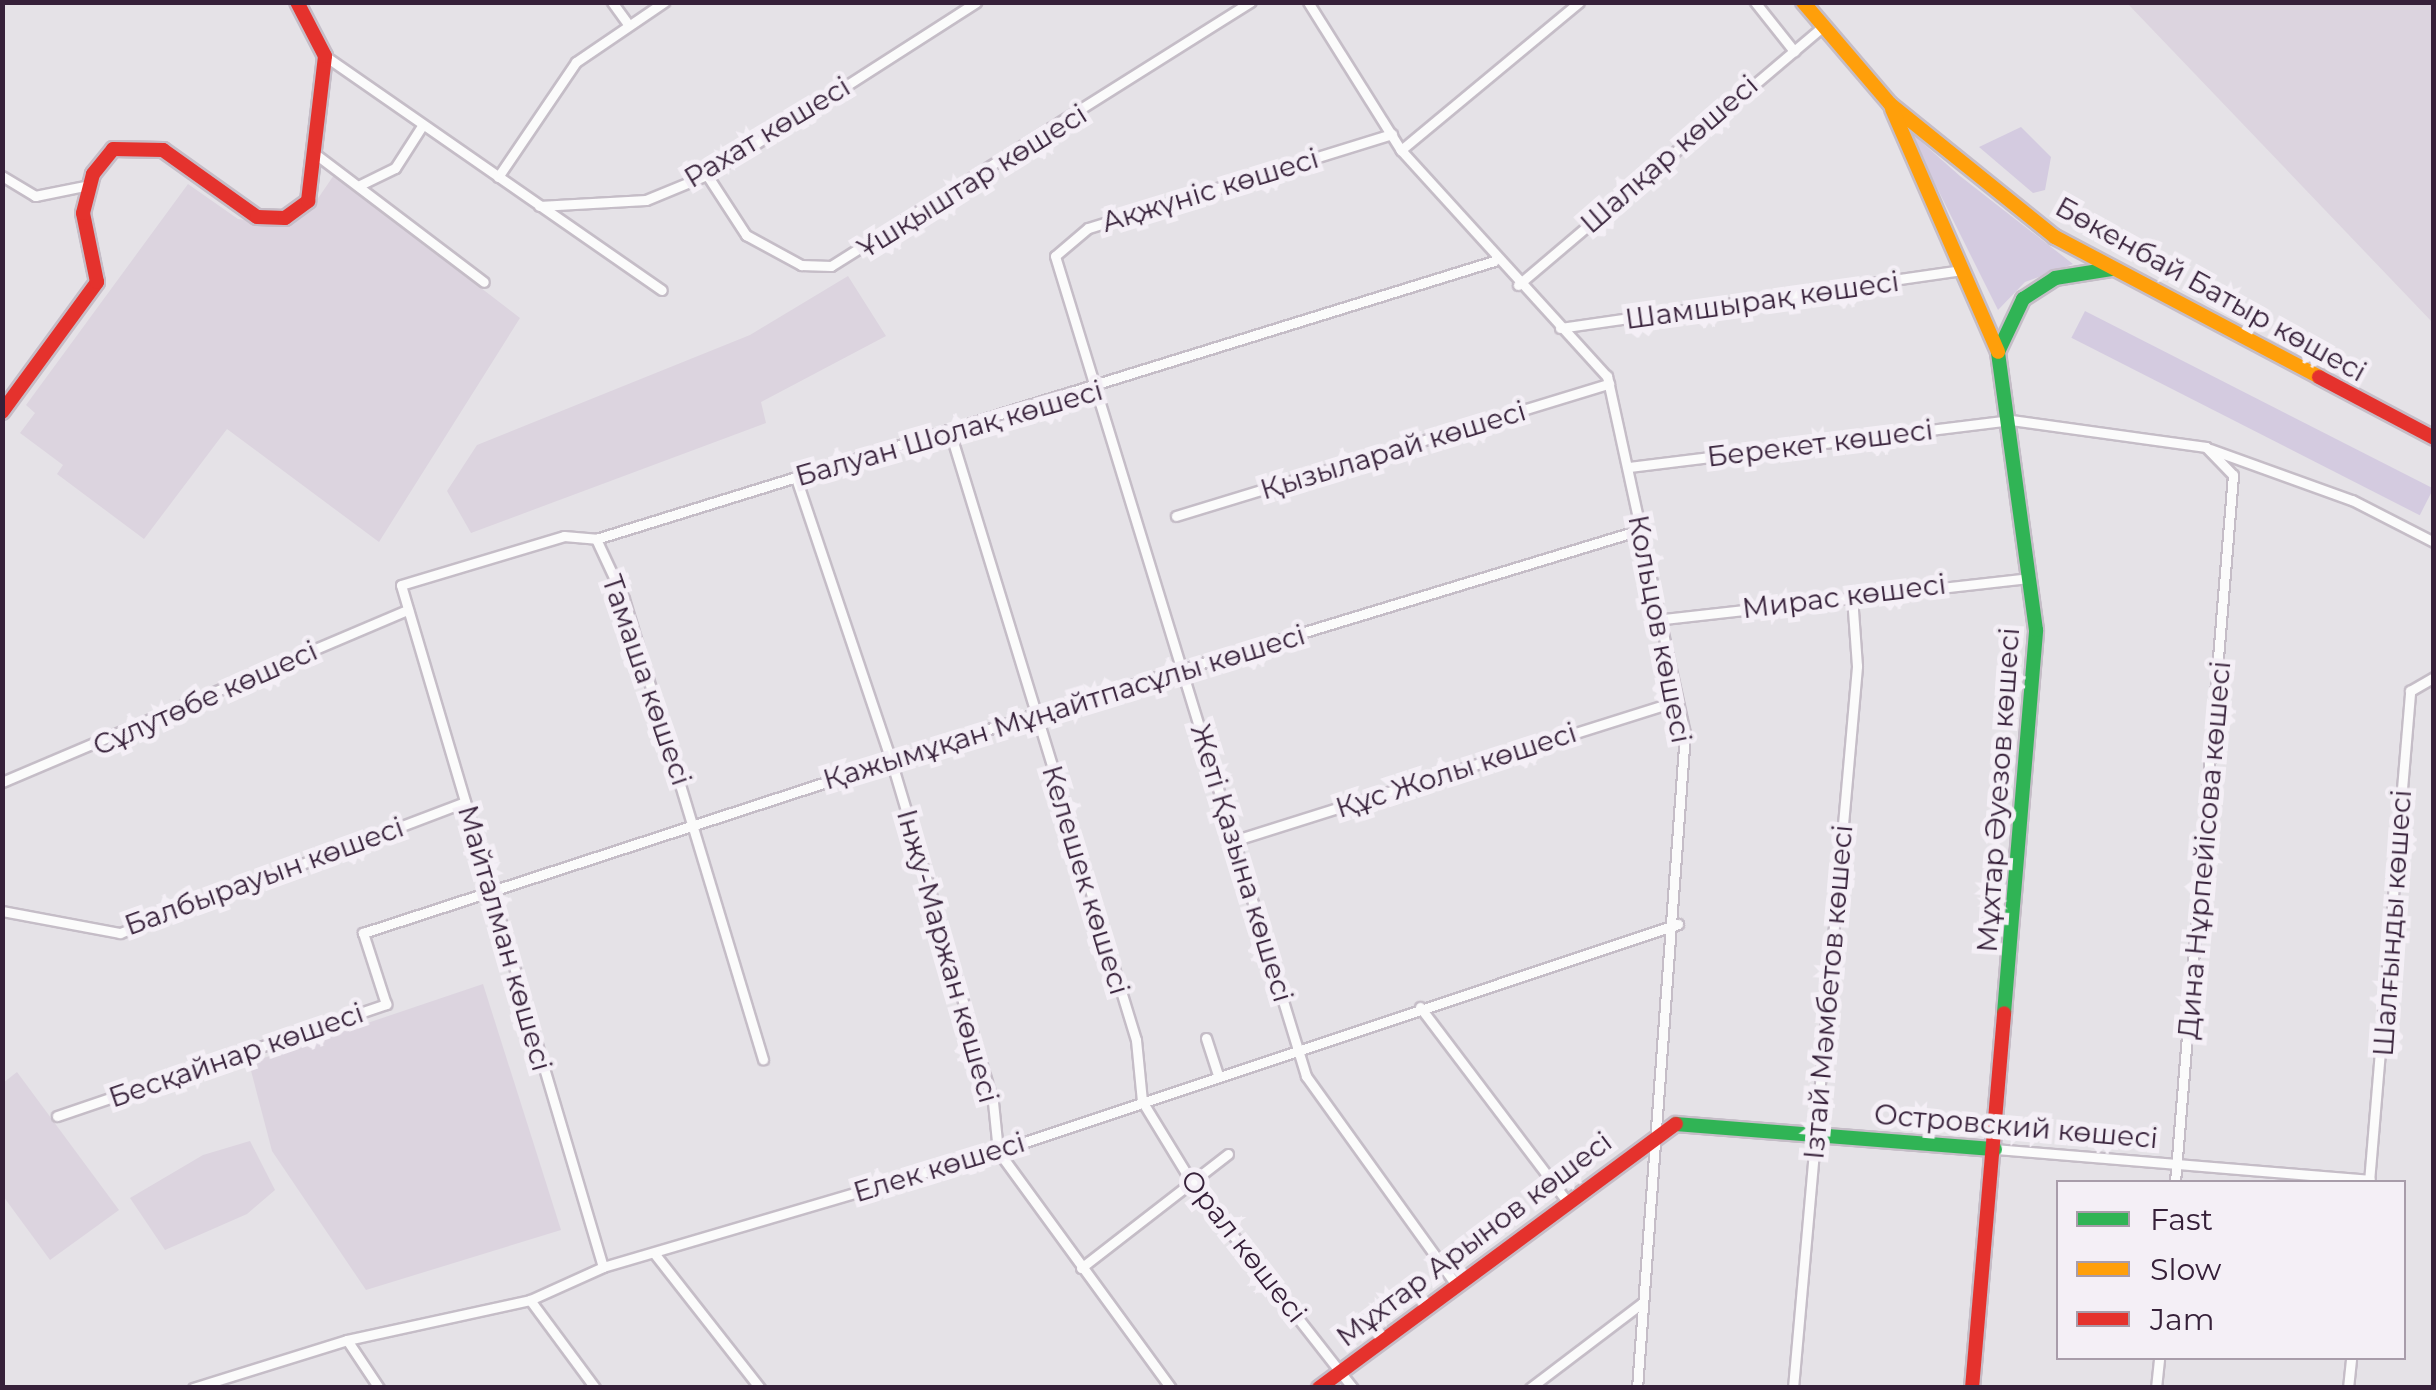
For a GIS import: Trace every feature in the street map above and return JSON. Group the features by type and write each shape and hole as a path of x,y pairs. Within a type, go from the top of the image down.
{"street":[{"path":"297,2 324,56 662,290"},
{"path":"612,2 628,24"},
{"path":"498,177 576,62 664,2"},
{"name":"Рахат көшесі","path":"540,206 646,200 706,175 976,2"},
{"name":"Ұшқыштар көшесі","path":"706,175 749,237 801,265 830,266 1250,2"},
{"name":"Кольцов көшесі","path":"1308,2 1401,150 1494,262 1609,384 1629,467 1655,620 1685,733 1678,924 1637,1388"},
{"path":"1401,150 1579,2"},
{"path":"1755,2 1794,51"},
{"name":"Бөкенбай Батыр көшесі","path":"1803,2 1890,104 1936,146 2111,268 2434,438"},
{"name":"Шалқар көшесі","path":"1518,285 1824,26"},
{"path":"2,412 97,282 83,220 89,185 113,149 144,144 242,211 276,220 308,201 318,156 324,56"},
{"name":"Мұхтар Әуезов көшесі","path":"1890,104 1998,352 2012,420 2034,578 2033,719 1972,1388"},
{"path":"360,185 395,168 422,126"},
{"name":"Ақжүніс көшесі","path":"1098,389 1055,256 1074,238 1392,134"},
{"path":"318,156 484,282"},
{"path":"2,176 34,196 89,185"},
{"name":"Балуан Шолақ көшесі","path":"401,585 564,536 596,539 1098,389 1494,262"},
{"path":"1998,352 2023,299 2055,278 2111,268"},
{"name":"Шамшырақ көшесі","path":"1560,328 1963,270"},
{"name":"Қызыларай көшесі","path":"1176,516 1609,384"},
{"name":"Жеті Қазына көшесі","path":"1098,389 1317,1102 1454,1282"},
{"name":"Берекет көшесі","path":"1629,467 2012,420 2206,447 2352,500 2434,542"},
{"name":"Келешек көшесі","path":"950,432 1136,1040 1142,1101"},
{"name":"Дина Нұрпейісова көшесі","path":"2175,1180 2234,518 2233,475 2206,447"},
{"name":"Інжу-Маржан көшесі","path":"796,478 891,760 993,1102 998,1151"},
{"name":"Қажымұқан Мұңайтпасұлы көшесі","path":"490,888 1035,714 1640,530"},
{"name":"Тамаша көшесі","path":"596,539 695,823 764,1059"},
{"name":"Мирас көшесі","path":"1655,620 2034,578"},
{"name":"Майталман көшесі","path":"401,585 603,1267"},
{"name":"Ізтай Мәмбетов көшесі","path":"1793,1388 1858,666 1852,596"},
{"name":"Сұлутөбе көшесі","path":"4,784 408,610"},
{"name":"Шалғынды көшесі","path":"2370,1180 2410,691 2434,677"},
{"name":"Құс Жолы көшесі","path":"1236,840 1677,701"},
{"name":"Балбырауын көшесі","path":"2,911 120,933 465,802"},
{"name":"Бесқайнар көшесі","path":"58,1116 386,1004 363,932 490,888"},
{"name":"Елек көшесі","path":"196,1387 347,1340 530,1300 603,1267 998,1151 1678,924"},
{"path":"1420,1007 1566,1200"},
{"path":"1206,1038 1218,1075"},
{"name":"Орал көшесі","path":"1142,1101 1192,1182 1354,1388"},
{"name":"Островский көшесі","path":"1660,1130 1694,1121 1815,1135 2359,1180"},
{"name":"Мұхтар Арынов көшесі","path":"1319,1388 1454,1282 1660,1130"},
{"path":"998,1151 1171,1388"},
{"path":"1080,1268 1228,1154"},
{"path":"654,1253 760,1388"},
{"path":"530,1300 595,1388"},
{"path":"1530,1388 1642,1303"},
{"path":"347,1340 379,1388"},
{"path":"2156,1388 2159,1360"},
{"path":"2348,1388 2352,1360"}],"shaded area":[{"path":"2127,3 2433,3 2433,323"},
{"path":"2021,127 2051,157 2045,190 2033,193 1979,147"},
{"path":"1908,130 2073,264 2025,282 1998,310"},
{"path":"334,175 520,318 379,542 227,429 144,539 57,474 63,465 20,433 35,413 26,405 188,184 238,219 278,225 308,213"},
{"path":"848,276 886,336 761,402 766,423 471,533 447,491 477,445 750,335"},
{"path":"2085,311 2433,489 2420,515 2071,338"},
{"path":"483,984 561,1230 366,1290 272,1151 249,1063"},
{"path":"17,1072 119,1210 50,1260 3,1196 3,1083"},
{"path":"250,1141 275,1190 247,1214 165,1250 130,1198 203,1155"}],"traffic: fast":[{"path":"2004,1013 2036,630 1998,352 2023,299 2055,278 2111,269"},
{"path":"1676,1124 1995,1149"}],"traffic: slow":[{"path":"1803,2 1890,104 2055,237 2319,377"},
{"path":"1892,109 1998,352"}],"traffic: jam":[{"path":"2,412 97,282 83,213 93,174 113,149 163,150 257,217 285,218 308,201 325,56 297,2"},
{"path":"2319,377 2434,438"},
{"path":"1972,1388 2004,1013"},
{"path":"1319,1388 1676,1124"}]}
